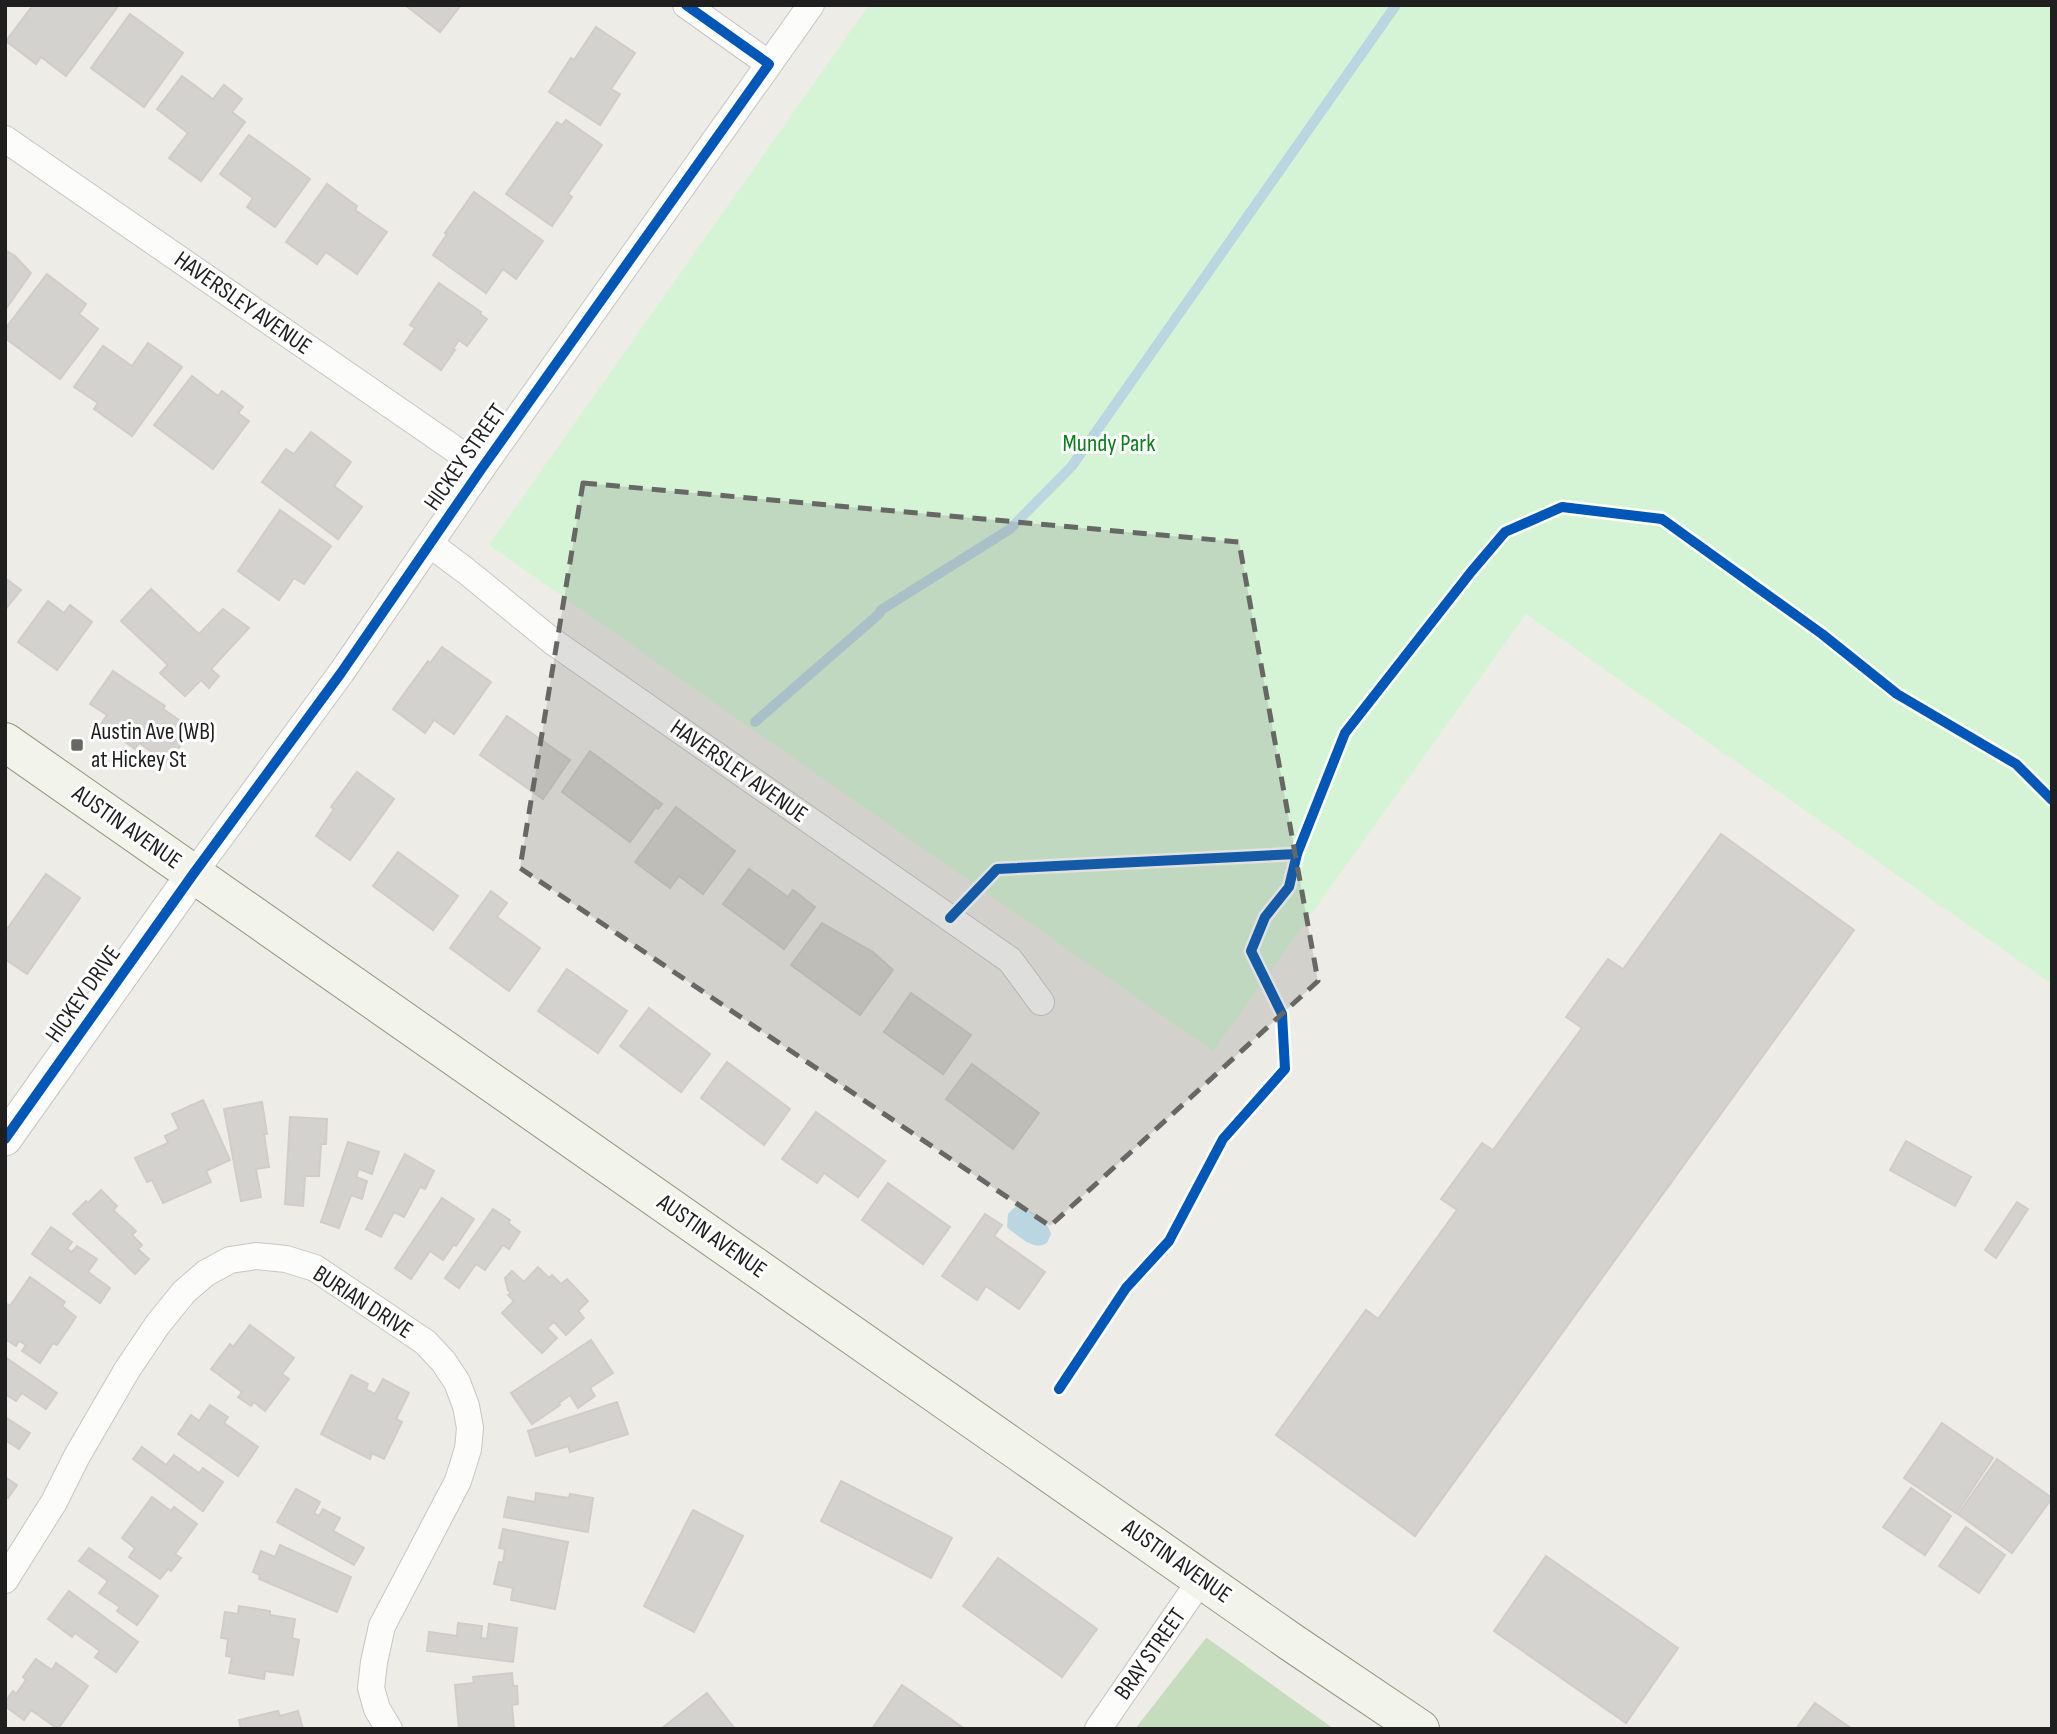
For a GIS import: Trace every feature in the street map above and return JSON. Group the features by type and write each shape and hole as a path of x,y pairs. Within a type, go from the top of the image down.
{"main road":[{"name":"AUSTIN AVENUE","path":"5,742 1420,1729"}],"street":[{"path":"686,5 769,64"},
{"name":"HICKEY STREET","path":"194,873 341,673 482,468 811,5"},
{"name":"HAVERSLEY AVENUE","path":"5,139 482,468"},
{"name":"HAVERSLEY AVENUE","path":"430,544 552,641 1010,960 1041,1002"},
{"name":"HICKEY DRIVE","path":"5,1139 194,873"},
{"name":"BURIAN DRIVE","path":"5,1580 54,1503 82,1446 127,1370 158,1324 184,1292 206,1273 230,1260 256,1256 286,1259 315,1268 425,1342 457,1382 466,1406 470,1428 468,1450 458,1481 382,1626 371,1688 377,1709 389,1729"},
{"name":"BRAY STREET","path":"1098,1729 1202,1578"}],"highlighted area":[{"path":"583,483 1239,542 1318,981 1050,1226 520,868"}],"green space":[{"name":"Mundy Park","path":"869,5 2052,5 2052,984 1526,614 1213,1051 489,545"},
{"path":"1207,1638 1334,1729 1135,1729"}],"water":[{"path":"1015,1207 1031,1212 1046,1224 1051,1234 1047,1243 1032,1245 1007,1227 1008,1214"}],"building":[{"path":"33,5 119,5 66,76 41,57 36,64 6,41"},
{"path":"405,5 461,5 440,32"},
{"path":"130,14 183,53 144,107 91,68"},
{"path":"596,27 635,53 611,89 620,94 600,125 549,92"},
{"path":"182,76 213,99 224,85 242,99 232,112 245,122 201,181 169,158 188,133 157,109"},
{"path":"566,120 602,145 568,194 572,197 552,226 506,194 557,122 562,125"},
{"path":"249,135 310,179 275,227 247,207 253,198 220,174"},
{"path":"327,184 357,206 355,210 387,232 357,274 326,252 317,264 286,242"},
{"path":"474,192 543,241 516,279 503,269 486,293 433,255"},
{"path":"5,250 15,256 31,273 5,310"},
{"path":"47,274 86,304 79,314 98,329 60,379 5,338 5,329"},
{"path":"439,283 487,319 467,346 459,340 441,370 404,344 415,328 410,325"},
{"path":"148,343 182,367 132,436 94,409 98,403 74,387 103,346 132,366"},
{"path":"192,376 218,396 222,391 243,407 238,413 249,421 213,469 154,425"},
{"path":"311,432 351,462 334,486 362,507 338,539 262,482 286,449 294,454"},
{"path":"280,510 331,546 304,584 294,578 279,600 238,571"},
{"path":"5,578 21,590 5,610"},
{"path":"151,589 199,634 223,609 249,628 211,669 219,676 209,688 201,680 185,696 160,673 168,665 121,621"},
{"path":"48,601 64,613 70,605 92,622 57,670 18,642"},
{"path":"442,647 491,682 454,734 434,720 425,733 393,709 428,661 430,663"},
{"path":"113,671 165,706 163,709 192,729 168,763 139,743 135,749 101,724 107,715 90,704"},
{"path":"507,716 570,760 543,799 480,755"},
{"path":"590,751 662,804 658,809 656,807 630,842 562,792"},
{"path":"357,772 394,799 350,860 316,836 334,809 331,807"},
{"path":"676,807 735,851 703,894 679,876 670,888 635,862"},
{"path":"1721,834 1854,930 1415,1536 1276,1435 1366,1310 1378,1319 1457,1210 1441,1199 1482,1143 1493,1150 1582,1028 1566,1017 1608,959 1623,969"},
{"path":"398,852 458,896 433,930 373,886"},
{"path":"749,869 788,897 793,890 815,907 784,949 723,904"},
{"path":"46,874 80,898 27,974 5,959 5,932"},
{"path":"491,891 507,903 497,917 540,948 509,991 450,948"},
{"path":"822,923 873,952 893,970 860,1015 791,965"},
{"path":"567,969 627,1011 598,1053 538,1011"},
{"path":"911,993 971,1035 943,1074 884,1032"},
{"path":"649,1008 710,1054 681,1092 620,1046"},
{"path":"727,1062 790,1109 764,1145 701,1098"},
{"path":"972,1064 1039,1113 1013,1149 946,1099"},
{"path":"203,1100 230,1160 206,1171 211,1182 163,1203 152,1180 147,1182 135,1158 168,1143 165,1136 179,1129 172,1114"},
{"path":"262,1102 269,1167 256,1169 261,1197 241,1201 224,1109"},
{"path":"816,1112 885,1161 858,1197 824,1173 817,1183 782,1159"},
{"path":"290,1117 327,1119 326,1144 321,1144 319,1176 305,1176 303,1206 285,1204"},
{"path":"1906,1141 1971,1177 1955,1206 1890,1170"},
{"path":"348,1142 379,1152 372,1174 359,1169 356,1177 367,1181 362,1199 351,1195 339,1228 321,1222"},
{"path":"405,1154 434,1171 425,1189 420,1187 404,1217 394,1212 381,1237 366,1229"},
{"path":"888,1183 950,1227 923,1264 862,1220"},
{"path":"101,1190 117,1206 113,1210 136,1231 132,1235 142,1245 138,1249 149,1259 135,1274 73,1214"},
{"path":"442,1198 474,1219 443,1260 430,1251 411,1279 395,1268"},
{"path":"2017,1202 2028,1209 1996,1258 1985,1250"},
{"path":"493,1209 510,1220 508,1223 520,1232 509,1249 503,1245 485,1270 476,1264 459,1288 445,1278"},
{"path":"985,1214 1002,1225 994,1236 1045,1272 1019,1309 986,1286 977,1300 942,1276"},
{"path":"51,1227 72,1242 67,1249 72,1252 77,1246 97,1259 88,1272 110,1288 100,1303 32,1254"},
{"path":"538,1267 549,1278 552,1275 561,1284 567,1279 588,1301 578,1311 584,1318 566,1335 554,1322 547,1328 557,1338 542,1353 502,1313 514,1301 508,1295 511,1293 505,1278 512,1271 524,1282"},
{"path":"30,1277 65,1302 62,1306 76,1317 57,1345 53,1343 40,1363 22,1351 26,1345 19,1341 16,1346 5,1339 5,1303 10,1306"},
{"path":"250,1325 294,1358 282,1374 289,1379 265,1411 254,1402 251,1406 238,1397 242,1392 211,1369 230,1344 233,1347"},
{"path":"591,1340 613,1373 590,1388 595,1396 578,1408 570,1395 532,1424 511,1393"},
{"path":"5,1357 57,1393 46,1409 22,1393 16,1401 5,1394"},
{"path":"351,1375 368,1384 366,1389 375,1394 383,1379 409,1393 396,1419 402,1422 384,1459 372,1453 370,1459 321,1434"},
{"path":"617,1402 628,1434 570,1452 568,1446 536,1456 528,1431"},
{"path":"210,1405 228,1417 224,1423 258,1447 238,1476 178,1434 191,1415 199,1421"},
{"path":"5,1417 30,1433 19,1449 5,1440"},
{"path":"1942,1423 1993,1458 1956,1513 1904,1478"},
{"path":"142,1447 166,1465 174,1455 199,1473 203,1468 223,1482 203,1511 133,1459"},
{"path":"1997,1459 2052,1498 2012,1553 1958,1514"},
{"path":"5,1477 17,1485 8,1498 5,1496"},
{"path":"841,1481 952,1538 931,1578 821,1521"},
{"path":"1911,1488 1951,1516 1925,1555 1883,1527"},
{"path":"296,1489 320,1502 314,1513 319,1516 323,1509 340,1518 333,1531 364,1548 354,1565 277,1522"},
{"path":"536,1493 593,1498 588,1532 504,1517 508,1497 535,1502"},
{"path":"152,1497 171,1511 174,1507 197,1524 175,1554 181,1558 171,1571 168,1569 160,1579 129,1557 135,1548 122,1538"},
{"path":"693,1510 743,1536 694,1632 644,1606"},
{"path":"1966,1527 2005,1555 1979,1593 1939,1566"},
{"path":"503,1529 568,1542 555,1609 511,1600 513,1588 494,1584 499,1562 503,1563 505,1549 499,1548"},
{"path":"280,1545 351,1577 337,1612 259,1579 260,1575 253,1572 261,1551 275,1557"},
{"path":"89,1548 158,1596 137,1625 117,1611 120,1607 99,1593 108,1581 79,1561"},
{"path":"1546,1556 1678,1648 1626,1723 1494,1631"},
{"path":"998,1558 1097,1629 1062,1677 963,1606"},
{"path":"69,1591 138,1642 116,1672 95,1657 100,1651 75,1633 72,1637 48,1619"},
{"path":"239,1606 270,1611 270,1615 295,1619 292,1638 299,1640 293,1675 265,1671 264,1679 229,1673 232,1657 226,1656 228,1639 221,1638 225,1612 238,1614"},
{"path":"458,1623 482,1626 481,1638 487,1639 489,1624 517,1628 513,1662 427,1651 429,1632 457,1636"},
{"path":"36,1659 52,1670 56,1663 88,1686 58,1729 31,1710 24,1720 5,1706 13,1691 16,1694 26,1680 23,1677"},
{"path":"512,1673 513,1686 517,1686 518,1704 512,1705 514,1729 459,1729 455,1685 474,1683 473,1677"},
{"path":"902,1685 965,1729 872,1729"},
{"path":"707,1693 735,1729 661,1729"},
{"path":"1815,1703 1852,1729 1796,1729"},
{"path":"278,1711 280,1716 298,1711 303,1729 241,1729 239,1720"}],"waterway":[{"path":"755,722 881,610 1010,529 1072,466 1396,5"}],"cycle path":[{"path":"5,1139 194,873 341,673 482,468 769,64 686,5"},
{"path":"1059,1389 1126,1288 1169,1241 1223,1139 1285,1069 1282,1014 1251,951 1265,917 1289,887 1297,854 1345,733 1505,532 1562,507 1662,519 1822,634 1897,694 2016,764 2052,800"},
{"path":"950,918 997,869 1297,854"}],"place":[{"name":"Austin Ave (WB) at Hickey St","path":"77,745"}]}
